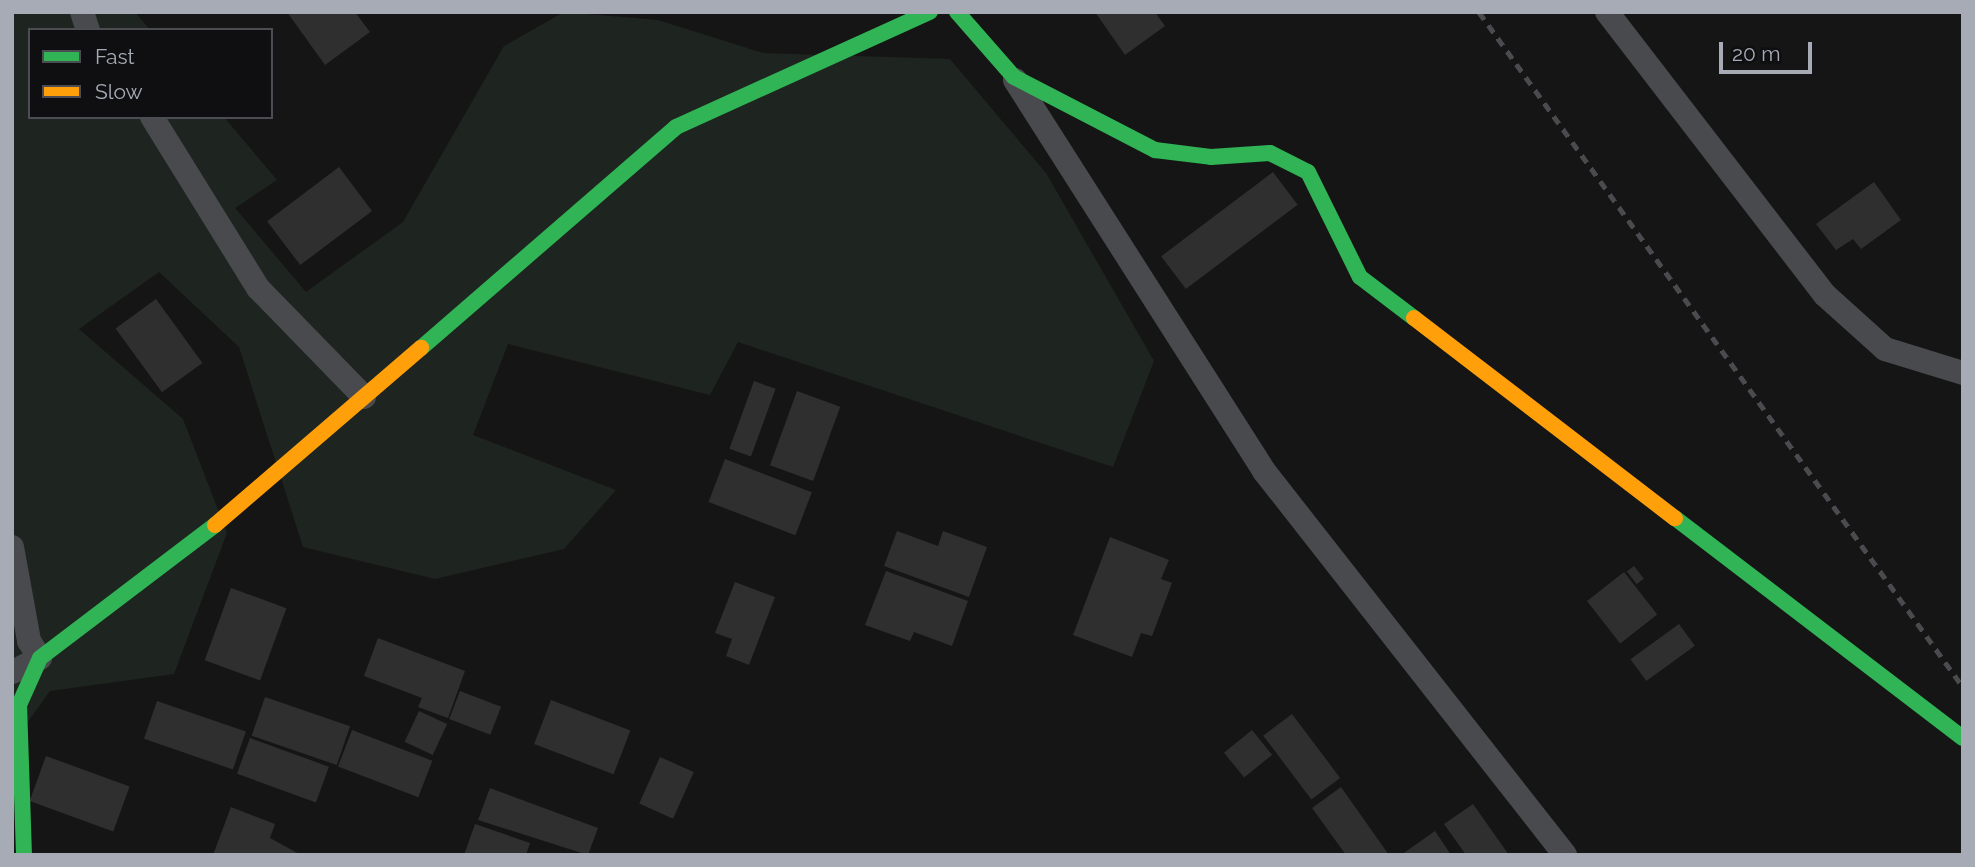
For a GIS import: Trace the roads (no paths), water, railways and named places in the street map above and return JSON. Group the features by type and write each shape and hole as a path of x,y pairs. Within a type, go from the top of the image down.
{"street":[{"path":"12,672 40,658 189,548 676,127 930,12"},
{"path":"957,12 1014,77 1264,471 1565,855"},
{"path":"1607,12 1825,295 1885,349 1963,373"},
{"path":"1014,77 1155,150 1211,157 1270,153 1308,172 1360,277 1963,738"},
{"path":"153,119 258,288 364,397"},
{"path":"12,547 29,640 40,658"},
{"path":"24,855 19,705 40,658"}],"railway":[{"path":"1479,12 1963,687"}]}
